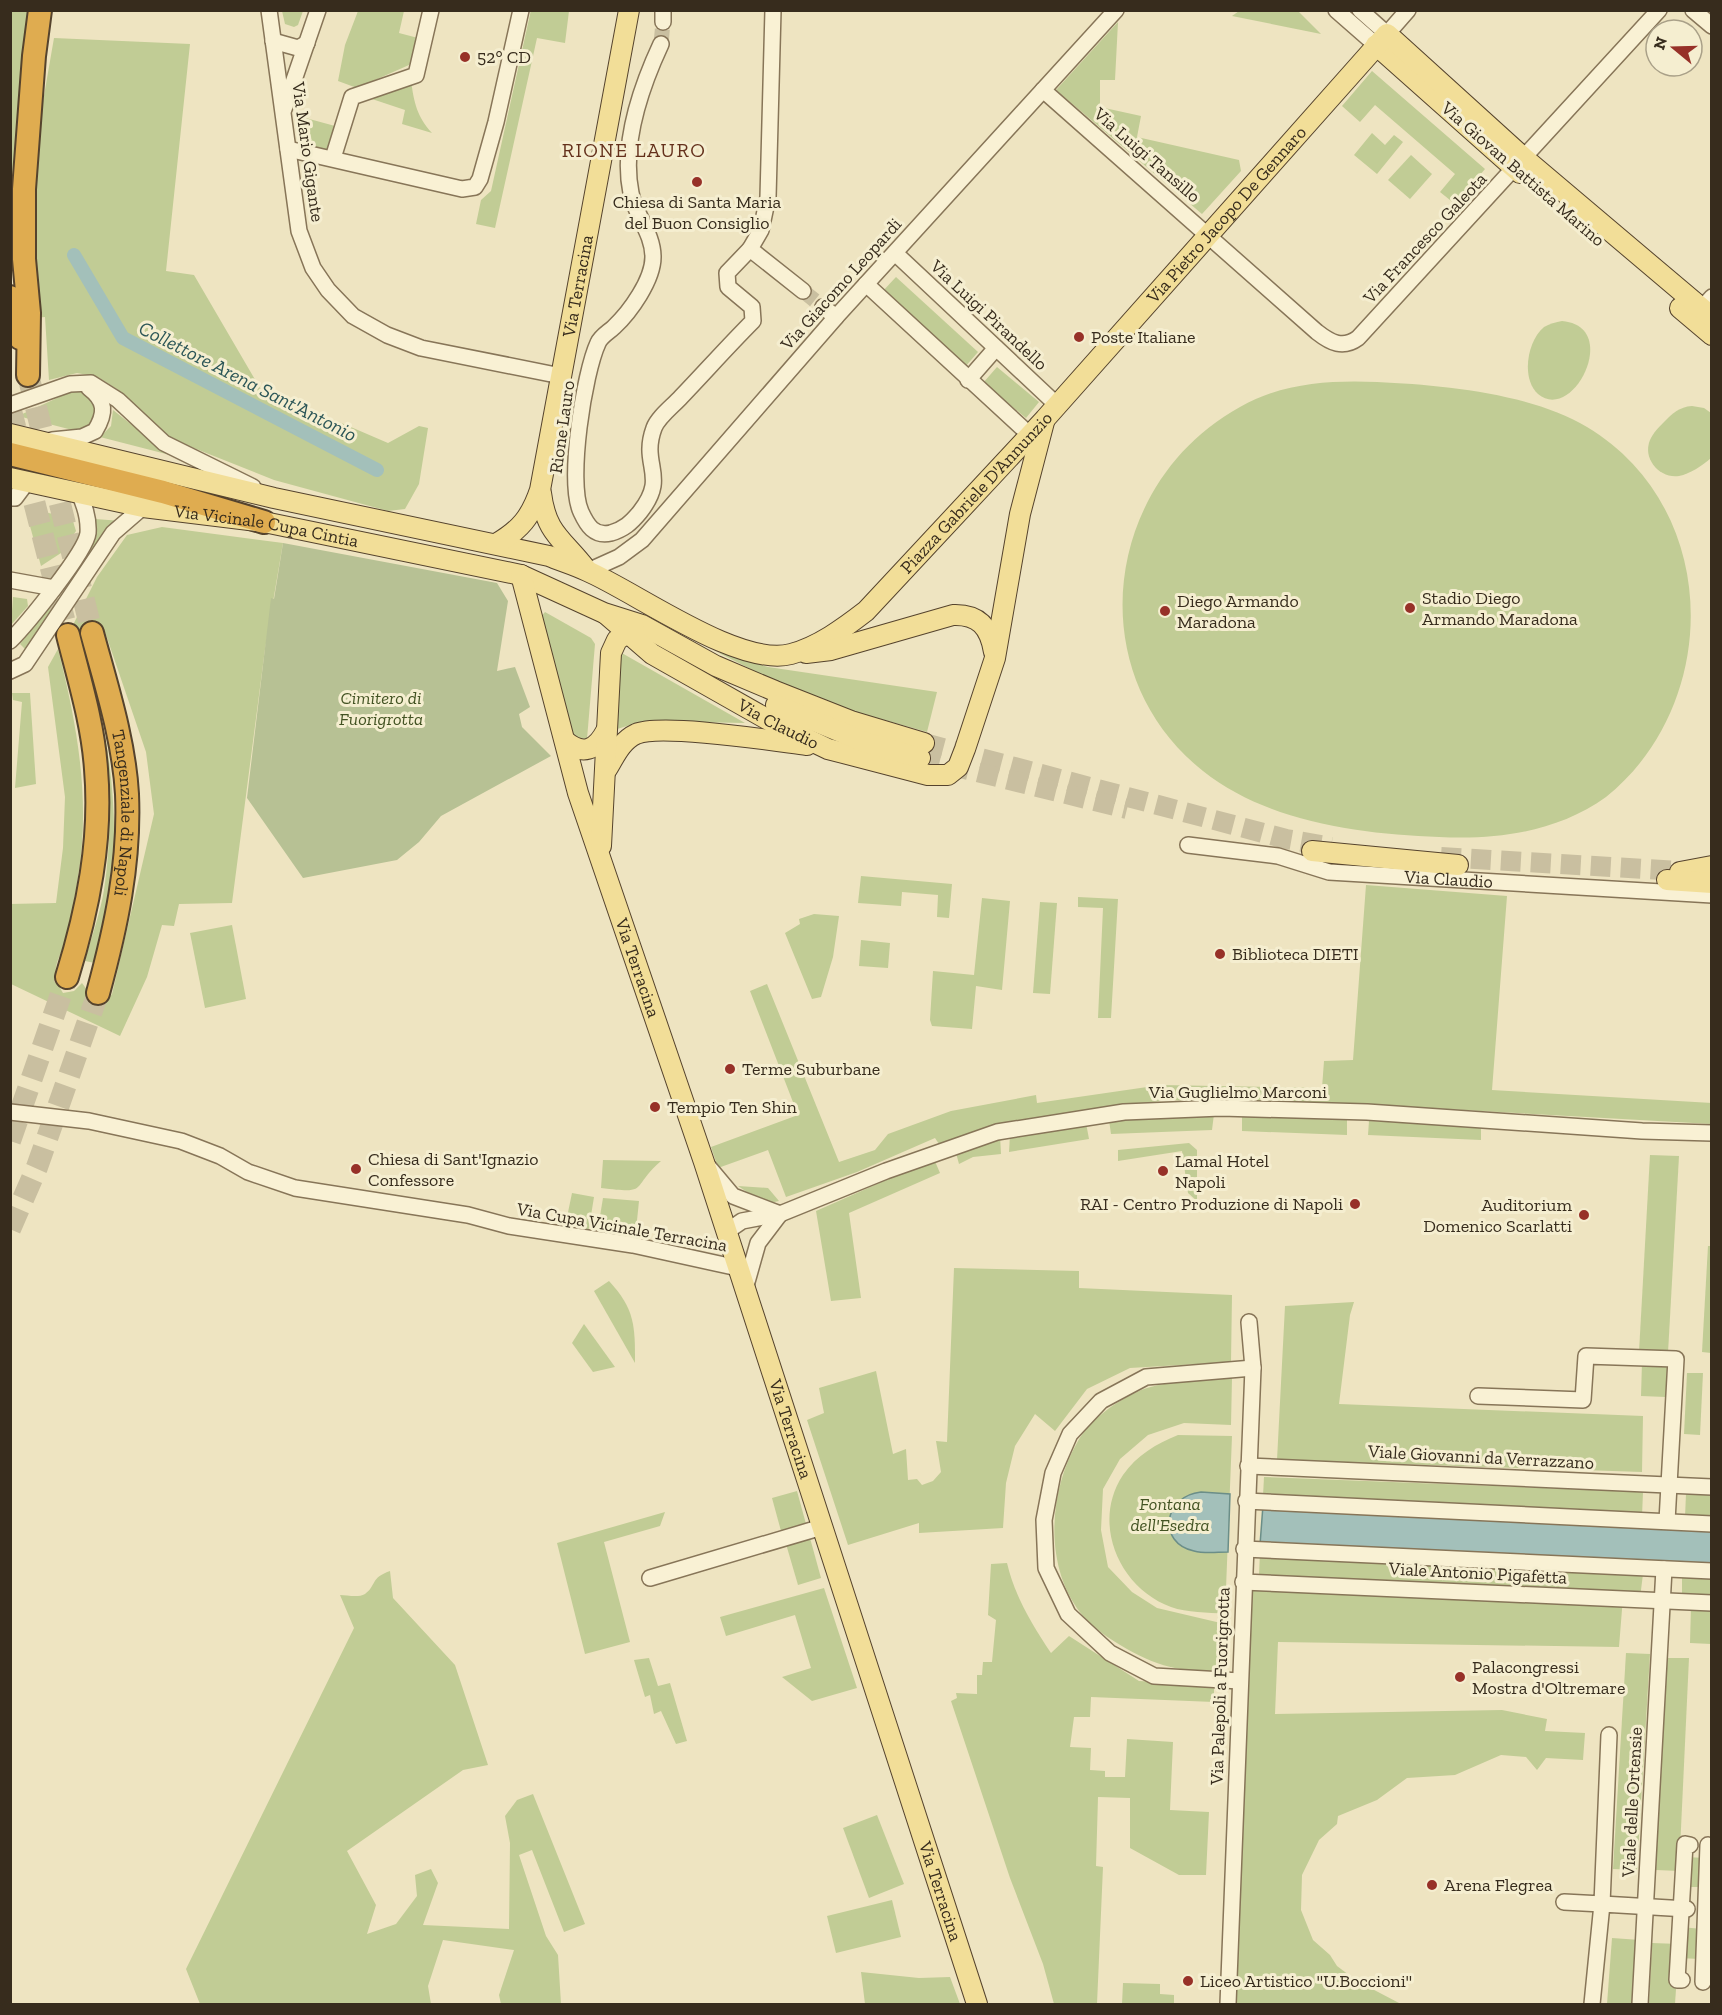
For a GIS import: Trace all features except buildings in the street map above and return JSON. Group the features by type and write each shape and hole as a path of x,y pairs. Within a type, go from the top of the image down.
{"highway":[{"path":"10,297 28,375 29,313 24,259 23,199 34,56 40,10"},
{"path":"10,454 163,492 264,522"},
{"name":"Tangenziale di Napoli","path":"92,633 112,710 127,792 128,843 123,891 98,993"},
{"name":"Tangenziale di Napoli","path":"67,977 82,927 93,867 98,815 96,768 88,716 68,635"}],"main road":[{"name":"Via Terracina","path":"496,544 524,525 532,513 540,490 629,10"},
{"name":"Via Giovan Battista Marino","path":"1382,39 1712,335"},
{"name":"Via Pietro Jacopo De Gennaro","path":"1051,412 1382,39"},
{"name":"Via Giovan Battista Marino","path":"1520,164 1708,307"},
{"name":"Piazza Gabriele D'Annunzio","path":"790,655 840,631 866,612 1051,412"},
{"name":"Piazza Gabriele D'Annunzio","path":"948,775 958,767 995,658 1020,514 1051,412"},
{"name":"Via Vicinale Cupa Cintia","path":"10,434 274,498 496,544"},
{"name":"Via Vicinale Cupa Cintia","path":"19,480 144,507 264,522 521,575"},
{"path":"540,490 545,518 550,528 588,571"},
{"path":"496,544 549,556 588,571 705,634 738,649 790,655 831,650 946,617 963,615 973,617 987,628 995,658"},
{"name":"Via Terracina","path":"521,575 578,793 704,1162 977,2004"},
{"name":"Via Claudio","path":"521,575 604,613 642,625 716,666 922,750"},
{"name":"Via Claudio","path":"604,613 624,633 670,665 772,722 828,749 928,775 948,775"},
{"path":"624,633 642,625"},
{"name":"Via Terracina","path":"600,854 611,653 617,640 624,633"},
{"path":"604,774 628,738 650,730 758,738 828,749"},
{"path":"565,741 578,749 590,750 596,747 606,731"},
{"name":"Via Claudio","path":"1312,851 1458,865"},
{"path":"1712,866 1673,876 1712,883"}],"street":[{"name":"Via Mario Gigante","path":"269,10 299,231 313,268 328,290 353,316 387,335 421,348 561,376"},
{"path":"283,112 318,10"},
{"path":"333,158 352,98 416,75 431,10"},
{"path":"288,149 462,189 475,187 480,179 496,122 521,10"},
{"name":"Rione Lauro","path":"661,44 639,93 632,144 631,194 649,236 653,257 650,274 615,326 598,340 591,366 573,469 574,492 579,509 587,525 595,532 610,533 630,525 652,497 655,480 648,448 655,425 753,321 753,307 728,287 727,273 750,249 760,230 768,197 773,10"},
{"name":"Via Giacomo Leopardi","path":"588,571 619,557 642,540 836,317 1116,10"},
{"name":"Via Giovan Battista Marino","path":"1336,10 1382,39"},
{"name":"Via Giovan Battista Marino","path":"1360,10 1382,39"},
{"name":"Via Pietro Jacopo De Gennaro","path":"1382,39 1408,10"},
{"name":"Via Francesco Galeota","path":"1334,343 1343,345 1358,338 1659,10"},
{"path":"1693,10 1712,26"},
{"path":"273,42 298,48 307,43"},
{"name":"Via Luigi Tansillo","path":"1043,90 1317,332 1334,343"},
{"path":"750,249 803,291"},
{"name":"Via Luigi Pirandello","path":"895,253 996,348 1051,412"},
{"path":"866,284 1030,435"},
{"path":"823,307 836,317"},
{"path":"968,380 996,348"},
{"path":"36,441 66,440 95,431 104,412 103,402 82,382"},
{"path":"10,405 82,382 101,387 177,452 274,498"},
{"path":"10,498 15,498 19,480"},
{"path":"25,664 10,642 30,621 88,535 87,512 79,493"},
{"path":"10,671 25,664 113,533 144,507"},
{"path":"66,569 71,593"},
{"path":"10,580 54,588"},
{"name":"Via Claudio","path":"1188,845 1278,856 1311,867 1340,873 1712,895"},
{"name":"Via Guglielmo Marconi","path":"726,1232 742,1221 780,1214 886,1171 997,1132 1124,1112 1221,1107 1367,1112 1642,1131 1712,1133"},
{"name":"Via Cupa Vicinale Terracina","path":"10,1112 89,1121 181,1141 220,1156 248,1172 295,1188 464,1214 509,1226 633,1245 738,1268"},
{"path":"704,1162 733,1196 780,1214 758,1243 745,1289"},
{"name":"Via Palepoli a Fuorigrotta","path":"1228,2004 1244,1549 1253,1368 1249,1322"},
{"path":"1478,1396 1583,1400 1586,1356 1676,1359 1667,1521"},
{"path":"1240,1681 1154,1676 1110,1653 1068,1614 1046,1568 1044,1520 1053,1473 1070,1434 1101,1401 1146,1377 1253,1368"},
{"name":"Viale Giovanni da Verrazzano","path":"1248,1466 1712,1487"},
{"path":"1246,1501 1712,1524"},
{"path":"650,1578 822,1527"},
{"path":"1244,1549 1712,1571"},
{"name":"Viale delle Ortensie","path":"1640,2004 1664,1569"},
{"name":"Viale Antonio Pigafetta","path":"1243,1582 1712,1603"},
{"path":"1593,2004 1602,1904 1609,1735"},
{"path":"1697,1909 1677,1980 1693,1981 1697,1909 1699,1845 1685,1844 1697,1909"},
{"path":"1564,1902 1697,1909"}],"green space":[{"path":"531,10 569,11 565,43 537,38 495,228 476,224 481,200 491,191"},
{"path":"10,11 34,11 14,195 13,240"},
{"path":"282,11 303,11 298,25 294,27 285,24"},
{"path":"358,11 404,11 399,33 418,38 415,57 409,65 357,88 338,81 345,45"},
{"path":"1239,11 1298,11 1321,34 1232,16"},
{"path":"1118,22 1115,80 1100,80 1100,107 1141,116 1137,137 1239,160 1241,171 1202,214 1056,90"},
{"path":"54,38 190,44 166,271 194,275 260,388 388,443 419,426 428,428 419,484 405,509 388,511 274,480 171,439 117,389 98,377 77,373 49,380 45,317 35,318 34,153"},
{"path":"1372,71 1485,169 1455,204 1440,192 1455,174 1375,105 1360,122 1342,106"},
{"path":"411,81 417,109 432,133 402,124 405,110 369,98"},
{"path":"302,117 335,126 328,150 302,143"},
{"path":"1372,133 1385,145 1394,135 1403,142 1377,174 1354,155"},
{"path":"1411,155 1432,174 1410,199 1388,180"},
{"path":"896,277 978,352 965,367 882,292"},
{"path":"1562,321 1580,327 1588,339 1590,354 1586,371 1577,385 1565,396 1552,400 1538,394 1533,387 1529,379 1528,360 1538,333 1546,326"},
{"path":"997,367 1039,402 1026,418 983,383"},
{"name":"Stadio Diego Armando Maradona","path":"1377,382 1485,393 1539,406 1564,415 1587,427 1631,462 1663,506 1683,555 1691,608 1687,660 1671,711 1644,758 1606,797 1568,818 1547,826 1505,835 1461,838 1378,833 1315,822 1285,814 1228,788 1203,771 1163,730 1137,683 1124,632 1124,580 1136,529 1160,481 1195,440 1240,407 1256,399 1289,388 1307,385"},
{"path":"84,390 93,398 98,416 84,433 18,416 68,393"},
{"path":"1692,406 1704,408 1711,413 1711,458 1683,475 1665,474 1659,471 1651,461 1648,454 1650,440 1673,413"},
{"path":"113,410 170,455 100,437 111,426"},
{"path":"25,508 72,518 76,531 61,553 41,566"},
{"path":"95,519 122,521 82,568 79,563"},
{"path":"162,527 283,543 265,649 232,903 179,904 174,926 162,925 147,977 120,1036 11,984 10,904 56,903 63,848 65,797 48,667 58,649 76,734 83,819 76,892 56,974 63,993 74,991 82,983 96,1002 103,1005 112,994 154,814 146,752 105,632 68,635 97,577 127,535"},
{"name":"Cimitero di Fuorigrotta","path":"283,543 497,583 508,601 497,671 515,667 530,707 519,714 522,727 551,756 441,816 419,842 397,860 303,878 247,798 271,598 274,599"},
{"path":"13,597 27,599 28,606 11,625"},
{"path":"52,603 58,608 25,649 20,644"},
{"path":"545,612 591,638 595,644 587,739 574,738 540,618"},
{"path":"620,652 745,723 643,721 614,730"},
{"path":"717,652 768,667 937,692 927,732 831,705 794,691"},
{"path":"12,693 30,693 36,784 15,788 22,702 13,700"},
{"path":"97,697 107,745 113,794 114,843 109,901 95,963 85,961 104,890 109,841 109,793 105,745"},
{"path":"861,876 952,884 949,918 937,917 938,895 902,892 901,906 858,903"},
{"path":"1366,885 1507,896 1492,1090 1712,1103 1711,1124 1427,1108 1168,1100 1033,1118 939,1144 935,1138 857,1172 786,1197 768,1150 718,1168 711,1147 798,1115 750,991 767,984 839,1162 875,1150 888,1134 951,1111 1036,1095 1037,1103 1161,1085 1322,1088 1324,1061 1353,1060"},
{"path":"1078,897 1118,899 1111,1018 1098,1018 1103,908 1078,907"},
{"path":"982,898 1010,901 1002,990 976,986 972,1029 932,1026 930,1020 933,971 974,975"},
{"path":"1040,902 1057,903 1050,994 1033,993"},
{"path":"814,914 839,916 833,957 821,997 812,999 785,933 800,924 799,919"},
{"path":"232,925 246,999 205,1008 190,933"},
{"path":"861,940 890,943 888,968 859,966"},
{"path":"1214,1114 1212,1130 1111,1134 1109,1120"},
{"path":"1242,1114 1347,1117 1347,1135 1242,1131"},
{"path":"1369,1121 1481,1127 1481,1140 1368,1135"},
{"path":"1086,1123 1089,1139 1009,1152 1010,1135"},
{"path":"1000,1135 1001,1154 973,1157 959,1164 956,1153"},
{"path":"1189,1143 1197,1150 1197,1201 1188,1193 1182,1151 1118,1161 1118,1150"},
{"path":"1650,1155 1679,1156 1668,1353 1639,1352"},
{"path":"934,1159 940,1173 849,1213 861,1298 831,1301 816,1211"},
{"path":"603,1160 661,1161 638,1187 627,1190 601,1188"},
{"path":"738,1186 768,1188 779,1201 765,1204"},
{"path":"572,1193 594,1197 588,1234 549,1228 566,1222"},
{"path":"603,1198 639,1201 635,1240 597,1234"},
{"path":"1708,1246 1712,1246 1711,1353 1702,1352"},
{"path":"954,1268 1079,1271 1079,1288 1232,1295 1231,1362 1130,1368 1087,1389 1055,1431 1035,1414 1015,1446 1006,1483 1003,1528 919,1533 919,1523 848,1545 807,1420 824,1413 819,1388 876,1371 893,1454 906,1449 908,1480 917,1479 922,1485 933,1481 941,1472 936,1441 947,1442"},
{"path":"609,1281 629,1309 634,1328 635,1363 594,1291"},
{"path":"1354,1302 1350,1315 1339,1404 1643,1416 1642,1472 1277,1460 1285,1306"},
{"path":"584,1324 615,1367 593,1372 572,1343"},
{"path":"1642,1362 1667,1363 1666,1397 1641,1396"},
{"path":"1687,1373 1703,1373 1700,1435 1684,1434"},
{"path":"1232,1378 1231,1425 1184,1423 1148,1435 1120,1459 1103,1489 1101,1530 1108,1567 1132,1592 1157,1608 1225,1624 1225,1673 1175,1668 1152,1661 1126,1648 1102,1633 1084,1617 1071,1598 1056,1554 1054,1530 1056,1507 1068,1461 1078,1441 1089,1426 1112,1406 1137,1392 1158,1385"},
{"name":"Fontana dell'Esedra","path":"1178,1435 1232,1436 1225,1614 1177,1609 1153,1598 1137,1585 1125,1570 1110,1533 1110,1513 1114,1494 1123,1475 1147,1451"},
{"path":"1264,1477 1643,1492 1642,1516 1263,1496"},
{"path":"797,1491 806,1524 781,1531 772,1498"},
{"path":"1686,1494 1711,1495 1711,1519 1685,1517"},
{"path":"665,1512 660,1526 604,1542 630,1642 585,1654 557,1543"},
{"path":"810,1538 821,1578 798,1585 786,1544"},
{"path":"1260,1552 1643,1574 1640,1598 1623,1597 1619,1647 1278,1642 1275,1714 1502,1710 1547,1719 1545,1731 1585,1733 1583,1760 1546,1758 1537,1770 1526,1757 1501,1755 1455,1775 1407,1778 1377,1800 1338,1816 1337,1824 1319,1840 1302,1875 1301,1910 1313,1940 1330,1955 1337,1966 1357,1981 1401,2004 1235,2004 1252,1584 1259,1575"},
{"path":"1007,1563 1019,1599 1051,1653 1069,1636 1139,1681 1214,1685 1214,1702 1091,1697 1090,1717 1074,1717 1070,1747 1091,1748 1090,1770 1105,1771 1105,1777 1125,1777 1127,1739 1173,1742 1170,1810 1209,1812 1206,1875 1179,1875 1130,1848 1130,1798 1098,1797 1096,1866 1103,1867 1097,2004 1054,2004 1043,1964 1010,1878 951,1701 957,1698 956,1693 977,1694 977,1675 982,1675 983,1662 992,1662 996,1620 988,1615 991,1564"},
{"path":"390,1571 393,1598 455,1665 488,1765 463,1770 347,1851 376,1905 367,1934 396,1924 417,1896 415,1875 431,1869 438,1883 423,1925 509,1929 510,1843 505,1816 517,1800 533,1794 585,1924 564,1932 532,1850 519,1855 546,1936 558,1955 561,2004 501,2004 499,1995 514,1950 443,1940 428,1986 431,2004 200,2004 186,1969 354,1628 340,1595 365,1594 379,1576"},
{"path":"1682,1576 1711,1576 1711,1598 1682,1597"},
{"path":"824,1588 857,1688 812,1701 782,1677 811,1668 795,1615 726,1636 720,1617"},
{"path":"1691,1606 1711,1607 1711,1644 1690,1643"},
{"path":"1626,1653 1650,1654 1637,1870 1613,1869"},
{"path":"649,1658 658,1686 670,1683 687,1741 676,1744 661,1711 654,1714 650,1695 645,1697 634,1660"},
{"path":"1665,1658 1689,1658 1679,1871 1656,1870"},
{"path":"877,1815 904,1884 869,1898 843,1828"},
{"path":"1686,1857 1705,1858 1704,1887 1685,1887"},
{"path":"892,1900 901,1937 836,1953 827,1916"},
{"path":"1681,1927 1702,1929 1699,1959 1679,1958"},
{"path":"1612,1938 1640,1940 1635,2004 1607,2004"},
{"path":"1652,1943 1679,1944 1675,2004 1649,2004"},
{"path":"861,1972 919,1978 950,1977 960,2004 865,2004"},
{"path":"1123,1983 1160,1984 1160,1994 1174,1995 1174,2004 1122,2004"}],"water":[{"name":"Fontana dell'Esedra","path":"1201,1492 1230,1494 1228,1552 1194,1551 1182,1546 1174,1539 1169,1520 1172,1510 1188,1495"},
{"path":"1263,1505 1711,1529 1712,1566 1260,1545"}],"waterway":[{"name":"Collettore Arena Sant'Antonio","path":"74,255 123,338 377,470"}],"tunnel":[{"path":"661,44 663,22"},
{"path":"803,291 823,307"},
{"path":"28,375 92,633"},
{"path":"10,407 68,635"},
{"path":"924,743 1286,839 1331,847"},
{"path":"920,758 1127,809"},
{"path":"1441,857 1696,872"},
{"path":"10,1141 67,977"},
{"path":"10,1229 37,1167 98,993"}],"place":[{"name":"52° CD","path":"465,57"},
{"name":"Chiesa di Santa Maria del Buon Consiglio","path":"697,182"},
{"name":"Poste Italiane","path":"1079,337"},
{"name":"Stadio Diego Armando Maradona","path":"1410,608"},
{"name":"Diego Armando Maradona","path":"1165,611"},
{"name":"Biblioteca DIETI","path":"1220,954"},
{"name":"Terme Suburbane","path":"730,1069"},
{"name":"Tempio Ten Shin","path":"655,1107"},
{"name":"Chiesa di Sant'Ignazio Confessore","path":"356,1169"},
{"name":"Lamal Hotel Napoli","path":"1163,1171"},
{"name":"RAI - Centro Produzione di Napoli","path":"1355,1204"},
{"name":"Auditorium Domenico Scarlatti","path":"1584,1215"},
{"name":"Palacongressi Mostra d'Oltremare","path":"1460,1677"},
{"name":"Arena Flegrea","path":"1432,1885"},
{"name":"Liceo Artistico \"U.Boccioni\"","path":"1188,1981"}],"district":[{"name":"RIONE LAURO","path":"634,150"}]}
